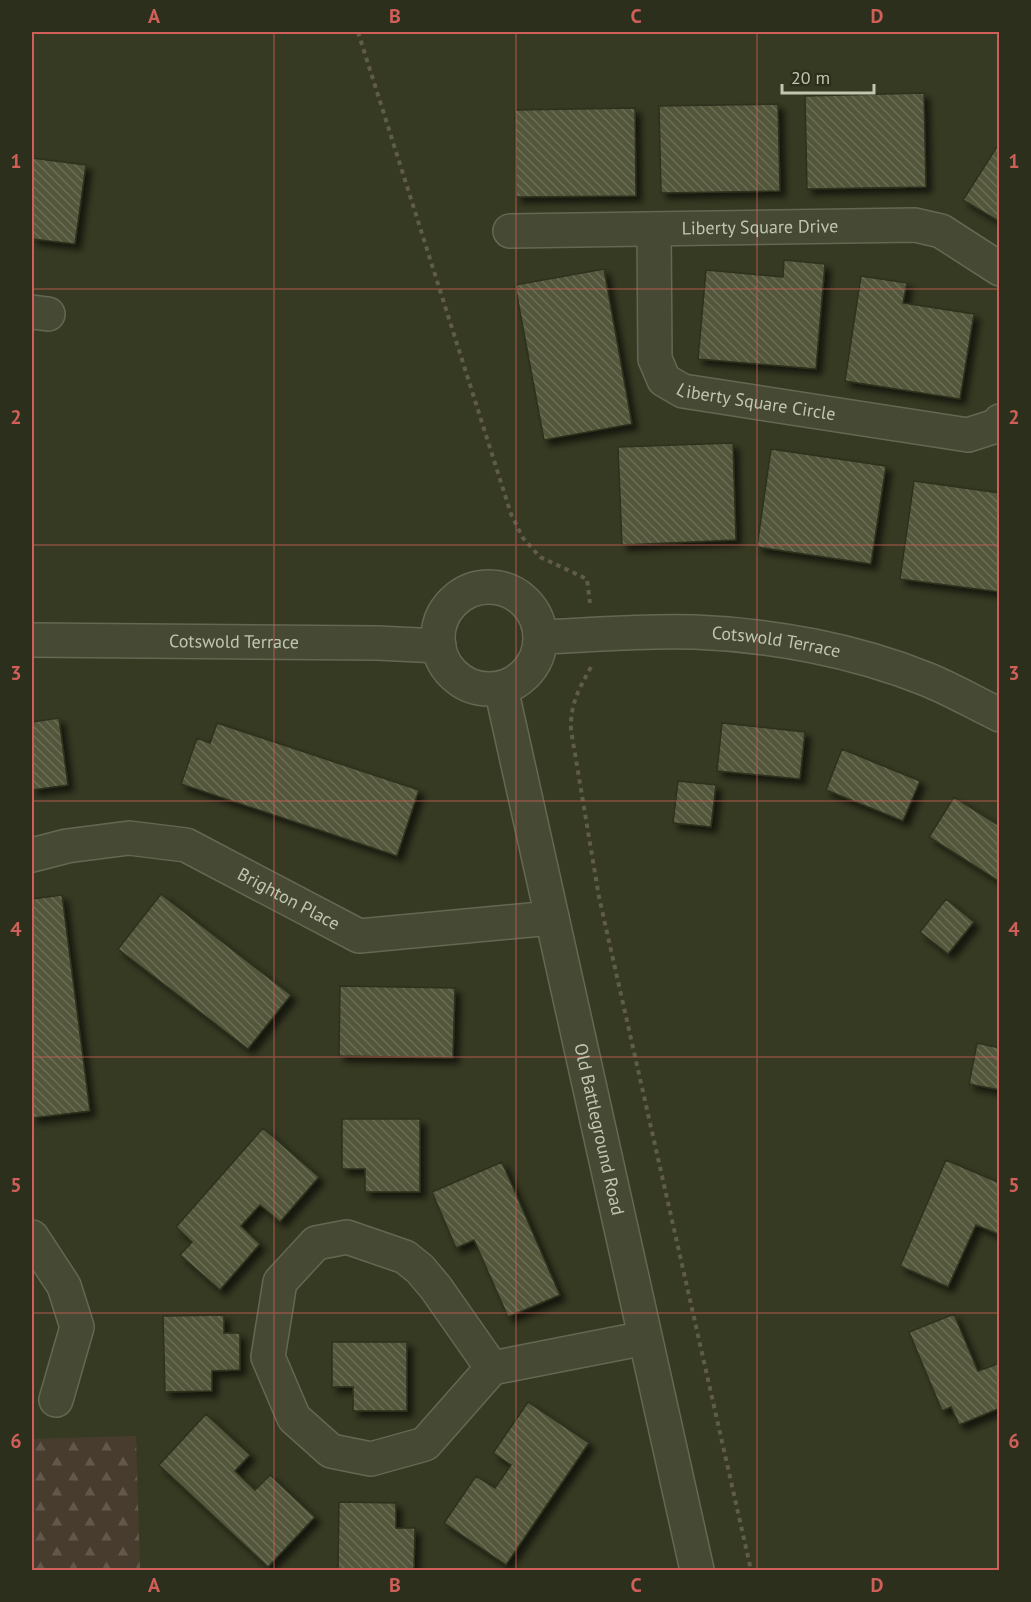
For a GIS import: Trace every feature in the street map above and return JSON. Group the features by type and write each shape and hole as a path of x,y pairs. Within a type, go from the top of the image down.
{"street":[{"name":"Liberty Square Drive","path":"510,231 915,225 941,231 999,269"},
{"name":"Liberty Square Circle","path":"654,229 655,359 664,380 683,392 968,435 996,426 999,421"},
{"path":"485,587 502,588 517,595 530,606 538,621 541,637 538,655 530,670 517,681 501,688 484,688 468,684 454,675 444,662 439,646 439,629 444,614 455,600 469,591 485,587"},
{"name":"Cotswold Terrace","path":"541,637 696,632 736,635 802,645 854,657 927,679 999,715"},
{"name":"Cotswold Terrace","path":"32,640 377,643 439,646"},
{"name":"Old Battleground Road","path":"501,688 697,1570"},
{"name":"Brighton Place","path":"32,855 67,846 129,838 186,845 359,936 552,918"},
{"path":"32,1237 64,1286 77,1327 56,1400"},
{"path":"492,1368 436,1288 420,1269 405,1257 347,1237 316,1243 279,1282 268,1357 294,1419 331,1451 371,1459 426,1444 492,1368 645,1338"}],"path":[{"path":"358,32 511,514 523,538 540,557 587,579 595,659 578,691 571,713 599,897 751,1570"}],"green space":[{"path":"136,1436 140,1570 32,1570 32,1439"}],"building":[{"path":"924,93 926,187 807,189 805,96"},
{"path":"778,104 780,191 661,193 659,106"},
{"path":"635,108 636,196 516,197 515,110"},
{"path":"1000,142 1000,222 963,200"},
{"path":"32,158 86,165 75,244 32,239"},
{"path":"784,260 825,264 816,369 698,359 706,270 783,277"},
{"path":"604,269 632,424 544,440 515,285"},
{"path":"861,276 907,283 903,303 974,314 960,399 845,381"},
{"path":"733,443 736,540 622,545 618,447"},
{"path":"771,449 886,466 871,564 757,547"},
{"path":"914,481 1000,493 1000,592 900,579"},
{"path":"59,718 68,785 32,790 32,722"},
{"path":"217,723 419,790 397,856 181,784 197,738 210,743"},
{"path":"722,723 805,732 800,779 717,771"},
{"path":"842,749 920,781 903,821 826,790"},
{"path":"678,781 716,785 711,827 673,823"},
{"path":"954,797 1000,826 1000,882 929,837"},
{"path":"161,894 291,995 248,1049 118,949"},
{"path":"62,895 90,1111 32,1118 32,899"},
{"path":"946,899 974,922 948,954 920,932"},
{"path":"340,986 455,988 453,1058 339,1056"},
{"path":"977,1043 1000,1048 1000,1090 969,1084"},
{"path":"342,1119 420,1119 420,1192 365,1192 365,1169 342,1169"},
{"path":"263,1128 319,1177 280,1222 260,1205 241,1226 260,1244 220,1290 180,1255 192,1242 176,1227"},
{"path":"946,1160 1000,1183 1000,1235 976,1225 948,1287 900,1266"},
{"path":"502,1162 560,1295 508,1317 474,1240 456,1248 432,1192"},
{"path":"954,1314 978,1371 1000,1363 1000,1408 959,1425 951,1407 942,1411 909,1332"},
{"path":"224,1315 224,1333 240,1333 240,1370 212,1371 212,1391 165,1392 163,1316"},
{"path":"332,1342 407,1342 407,1411 353,1411 353,1387 332,1387"},
{"path":"528,1402 589,1443 506,1565 444,1523 476,1476 495,1488 511,1465 493,1453"},
{"path":"206,1414 250,1455 235,1471 255,1490 270,1475 315,1517 268,1567 159,1465"},
{"path":"339,1502 396,1503 396,1528 415,1528 414,1570 338,1570"}]}
